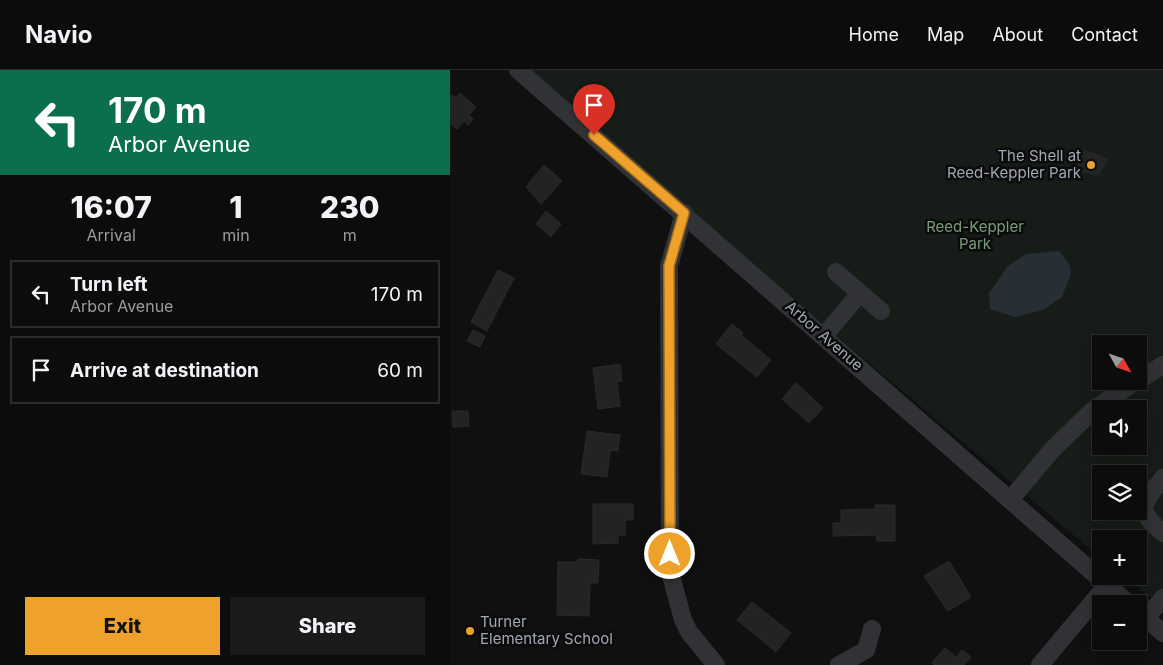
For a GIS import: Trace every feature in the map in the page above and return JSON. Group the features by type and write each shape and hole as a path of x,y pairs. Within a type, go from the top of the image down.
{"street":[{"name":"Arbor Avenue","path":"518,70 684,213 1092,572"},
{"path":"684,213 669,266 670,572 688,632 716,665"},
{"path":"836,272 881,311"},
{"path":"824,336 860,294"},
{"path":"1148,375 1163,365"},
{"path":"1010,500 1052,450 1092,411 1124,390"},
{"path":"1163,478 1145,500 1143,510 1150,522 1163,533"},
{"name":"Arbor Avenue","path":"1107,585 1119,595"},
{"path":"1040,665 1107,585"},
{"path":"1147,611 1163,598"},
{"path":"1147,619 1163,633"},
{"path":"839,665 866,650 872,629"}],"green space":[{"name":"Reed-Keppler Park","path":"520,70 1163,70 1163,608 1135,585 1147,585 1147,530 1092,530 1092,550"}],"shaded area":[{"path":"1059,251 1070,265 1071,274 1062,297 1043,310 1015,317 990,309 989,293 1008,266 1026,254"}],"building":[{"path":"460,93 476,107 469,115 473,119 468,125 464,121 457,129 450,123 450,97 451,95 456,98"},
{"name":"The Shell at Reed-Keppler Park","path":"1080,149 1108,159 1098,175 1078,170"},
{"path":"544,165 562,181 541,204 526,187"},
{"path":"546,211 561,224 551,237 536,224"},
{"path":"498,270 514,278 487,331 471,322"},
{"path":"732,324 743,333 741,335 771,360 757,377 716,344"},
{"path":"473,330 485,336 480,347 467,341"},
{"path":"620,364 622,381 617,382 620,406 598,409 593,368"},
{"path":"796,383 823,408 809,423 782,399"},
{"path":"452,411 468,411 469,426 453,427"},
{"path":"587,431 620,435 618,451 610,450 607,477 581,474"},
{"path":"593,504 633,504 633,520 625,520 625,535 618,535 618,543 593,544"},
{"path":"875,505 895,505 895,541 877,541 876,535 833,536 833,523 841,523 841,510 875,509"},
{"path":"578,559 599,560 598,583 590,583 589,616 557,615 558,562 578,562"},
{"path":"949,561 971,597 948,611 924,576"},
{"path":"752,602 791,633 776,652 737,620"},
{"path":"945,648 956,657 962,650 971,657 964,665 934,665 932,663"}],"place":[{"name":"The Shell at Reed-Keppler Park","path":"1091,165"},
{"name":"Turner Elementary School","path":"470,631"}],"route":[{"path":"594,135 684,213 669,266 670,554"}]}
